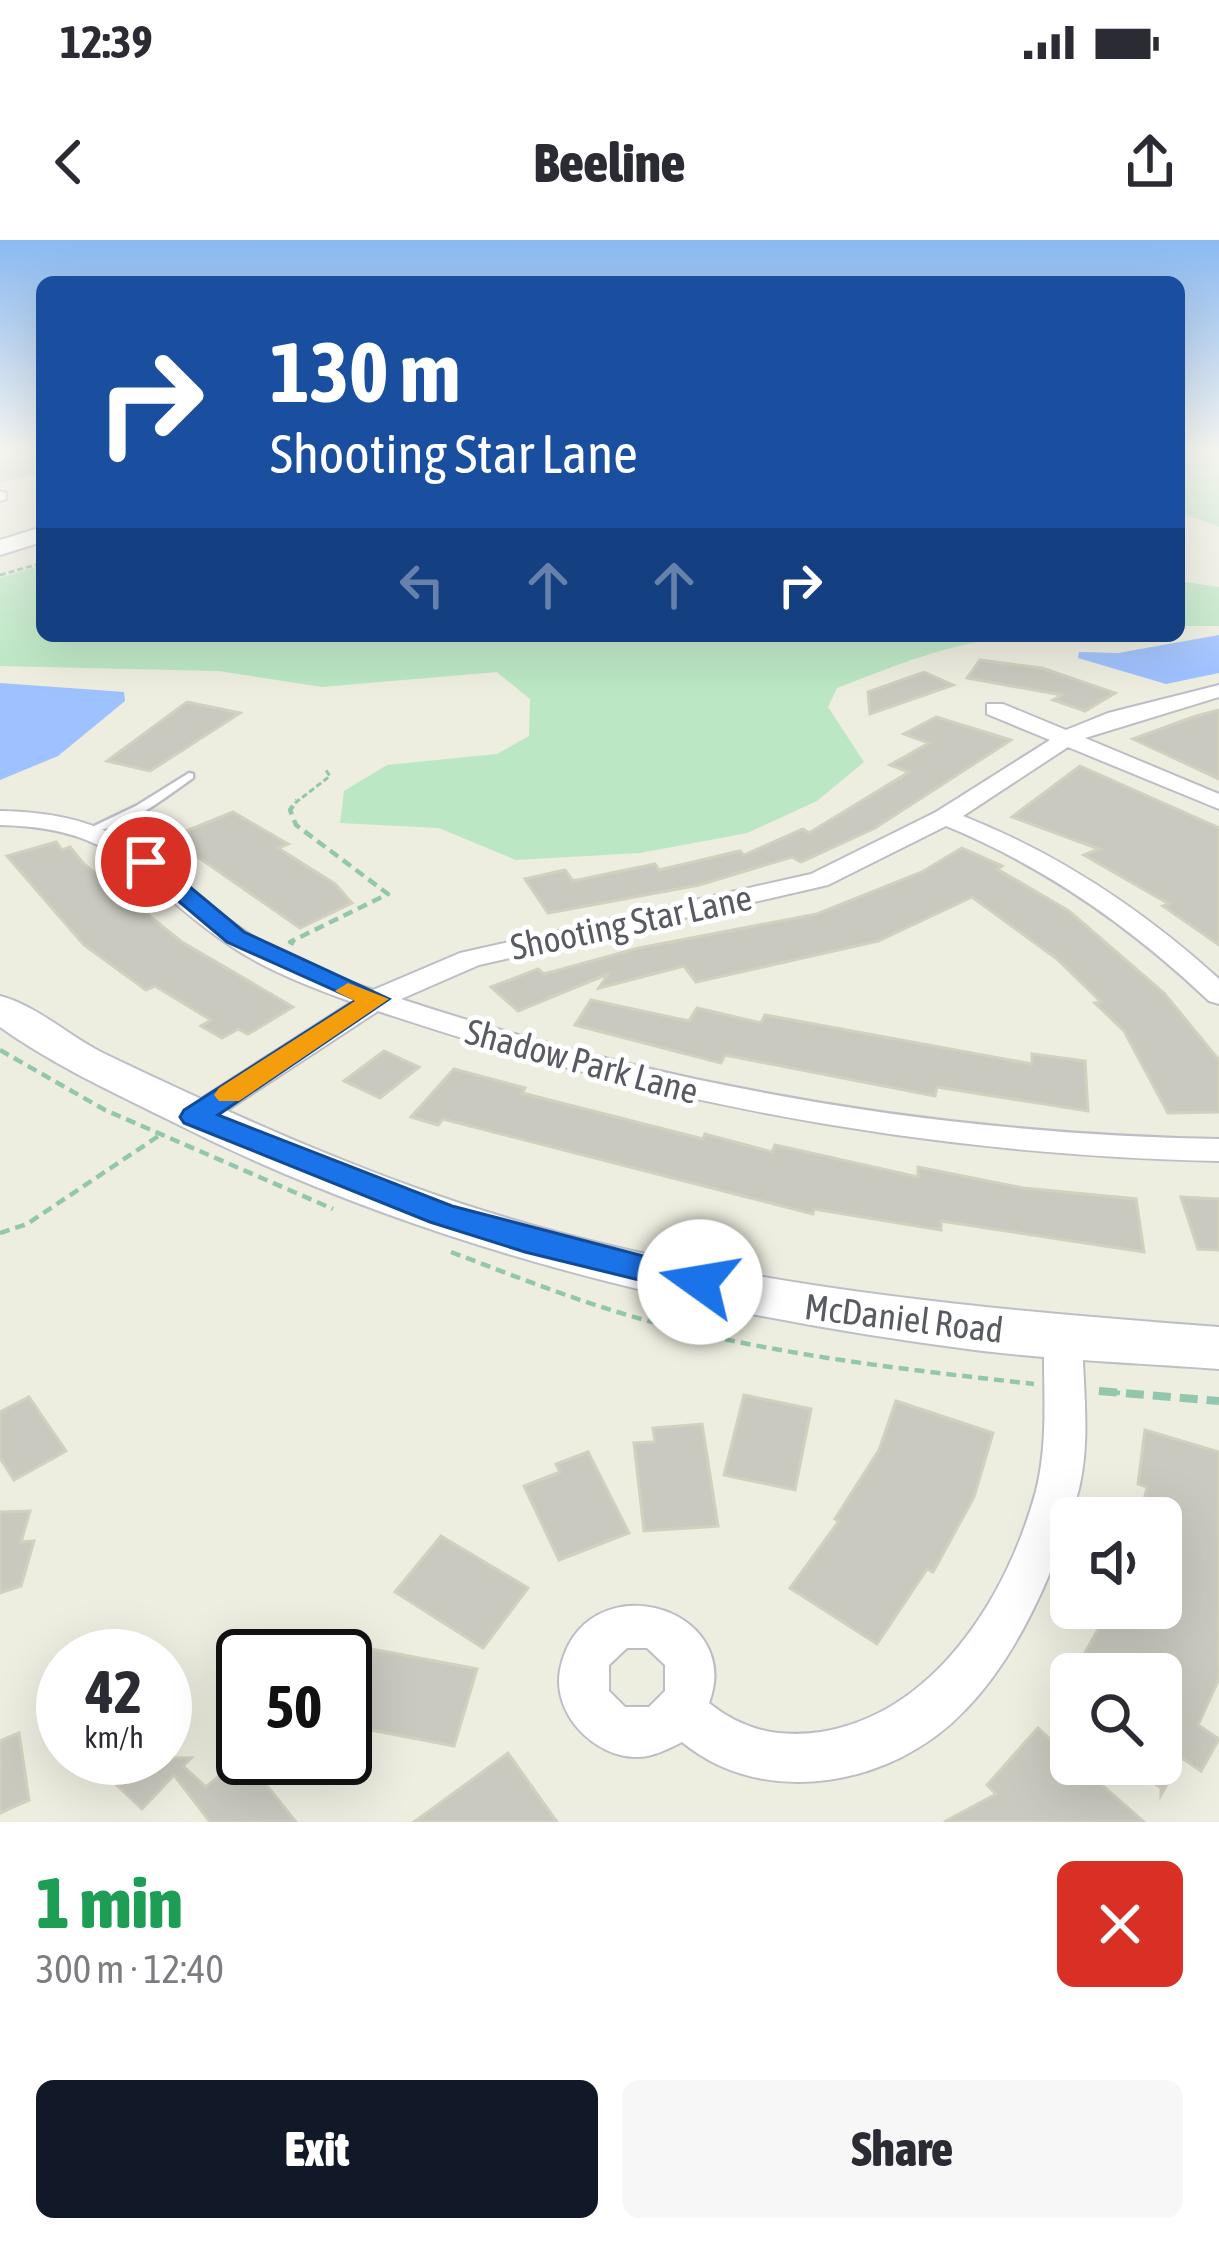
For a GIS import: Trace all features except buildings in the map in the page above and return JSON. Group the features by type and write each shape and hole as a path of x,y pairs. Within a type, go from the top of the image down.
{"main road":[{"path":"0,548 36,536"},
{"path":"0,562 36,551"},
{"name":"McDaniel Road","path":"0,1008 177,1126 525,1241 788,1304 978,1330 1219,1348"}],"street":[{"name":"Shooting Star Lane","path":"177,1126 376,999 517,946 819,880 945,818 1071,736 1168,702 1219,691"},
{"path":"995,709 1071,736 1219,802"},
{"name":"Shadow Park Lane","path":"0,818 45,818 96,828 236,937 376,999 583,1066 779,1109 992,1136 1219,1150"},
{"path":"945,818 995,836 1094,892 1171,947 1219,994"},
{"path":"682,1712 717,1741 748,1754 804,1761 873,1742 943,1699 962,1678 1009,1600 1056,1494 1063,1450 1064,1335"}],"lane":[{"path":"96,828 140,809 189,776"}],"path":[{"path":"0,575 36,565"},
{"path":"308,950 290,942 388,893 296,825 290,810 301,794 330,776 325,770"},
{"path":"0,1233 27,1224 177,1126"}],"green space":[{"path":"36,567 36,642 984,642 921,657 837,688 828,707 864,762 817,801 747,833 640,853 516,860 439,828 340,823 344,791 387,765 497,754 529,736 530,699 497,672 322,687 219,671 0,666 0,578"},
{"path":"1185,582 1219,587 1219,626 1185,626"}],"water":[{"path":"1219,635 1219,673 1166,684 1078,658 1079,652 1118,653"},
{"path":"0,683 124,692 125,701 58,756 0,780"}],"slow traffic":[{"path":"229,1095 376,999 348,991"}],"route":[{"path":"146,862 236,937 287,964 376,999 195,1117 441,1214 525,1241 700,1282"}]}
